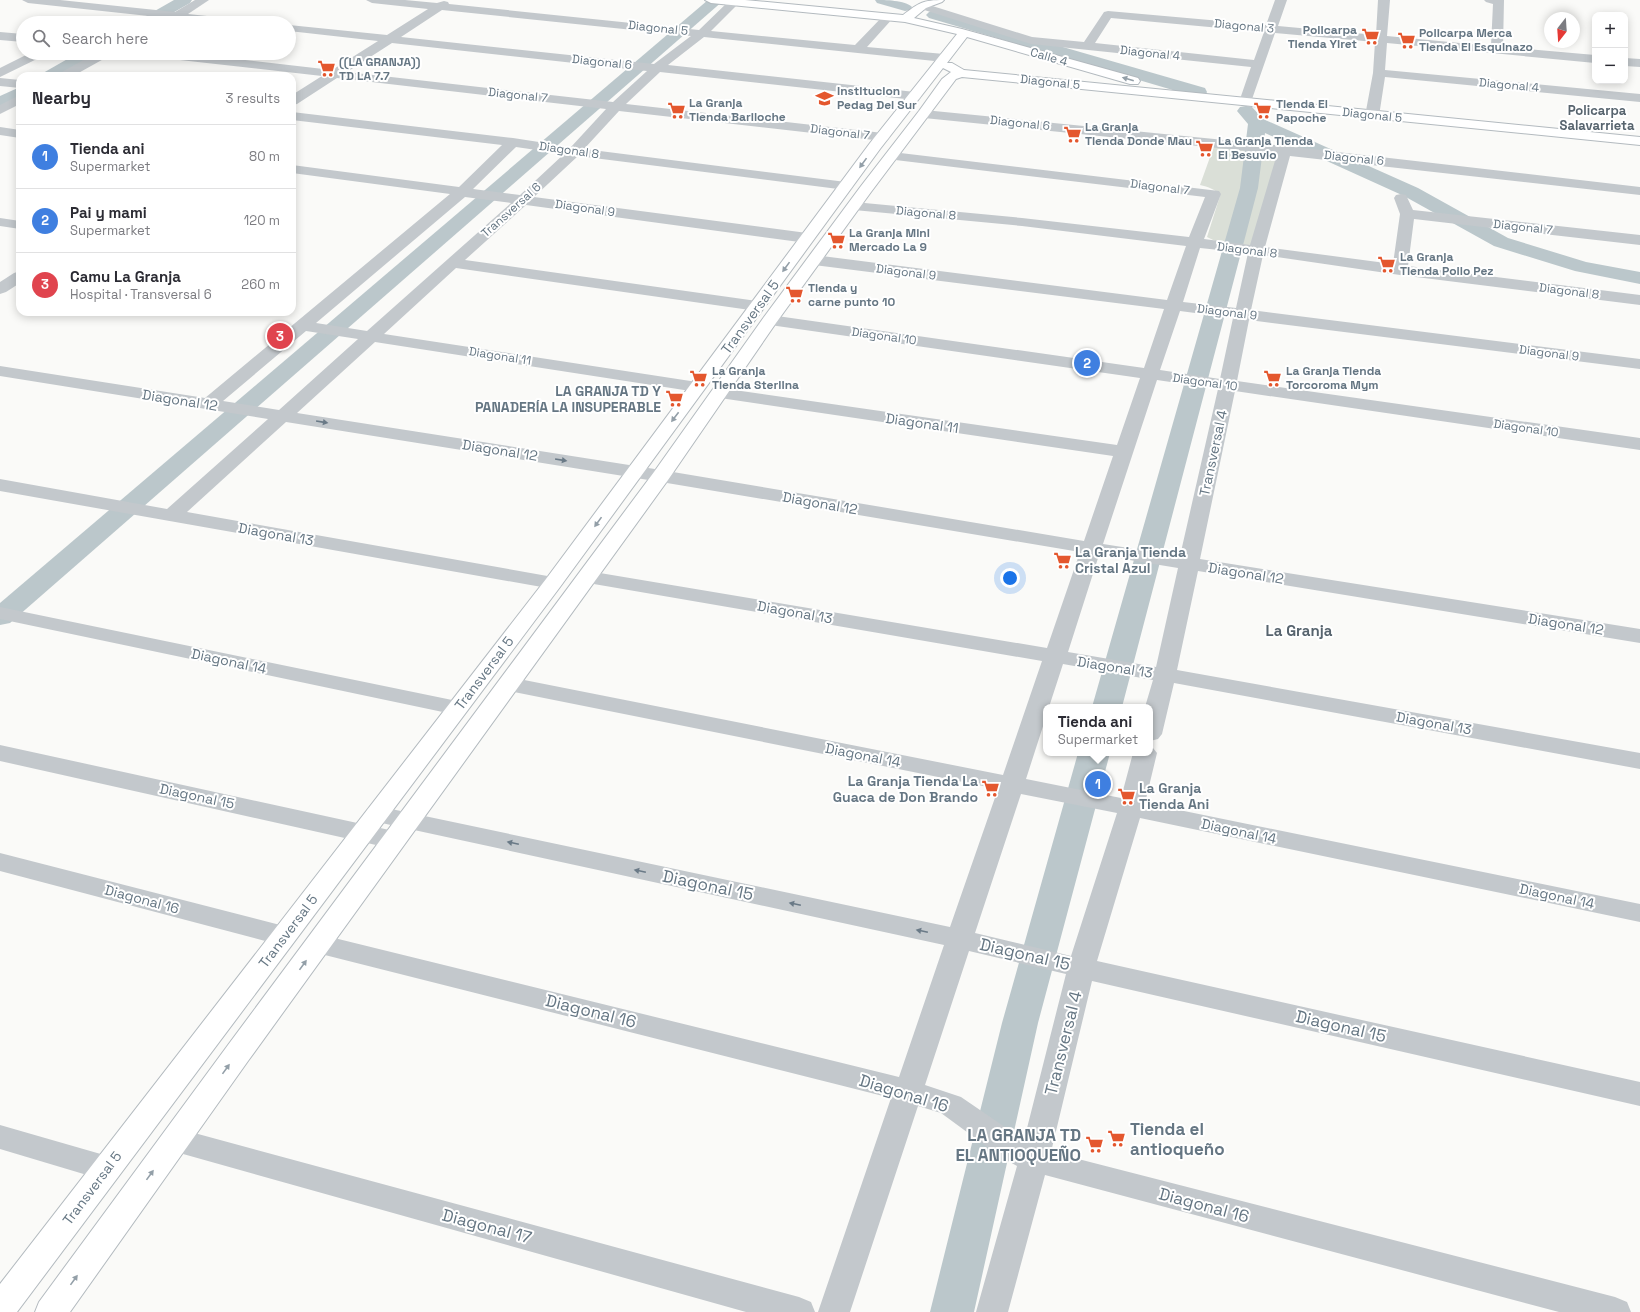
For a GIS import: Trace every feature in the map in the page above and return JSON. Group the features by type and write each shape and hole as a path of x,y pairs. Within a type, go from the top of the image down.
{"street":[{"path":"28,0 176,16 203,0"},
{"path":"116,16 150,0"},
{"name":"Diagonal 5","path":"372,0 858,49 946,56"},
{"path":"296,99 450,0"},
{"path":"720,1 905,19 922,6 938,0"},
{"path":"1245,102 1280,0"},
{"path":"1372,116 1379,73 1384,0"},
{"path":"1494,0 1496,50"},
{"name":"Transversal 6","path":"164,515 276,414 372,336 453,263 518,199 574,152 612,106 652,67 698,32 720,1"},
{"name":"Calle 4","path":"922,6 1031,40 1042,42"},
{"name":"Diagonal 3","path":"1087,46 1108,14 1592,59"},
{"path":"858,49 888,17"},
{"name":"Calle 4","path":"905,19 998,42 1198,98"},
{"name":"Diagonal 6","path":"296,29 652,67 920,105 1243,146 1640,190"},
{"name":"Transversal 5","path":"51,1312 401,830 661,476 720,393 807,238 846,186 887,147 920,105 946,56 964,33"},
{"path":"0,36 16,37"},
{"path":"961,73 949,67 946,56 973,45 998,42"},
{"name":"Diagonal 4","path":"1042,42 1257,64"},
{"path":"2,79 29,60"},
{"path":"71,72 93,60"},
{"name":"Diagonal 7","path":"211,60 612,106 1214,194 1201,244"},
{"path":"1008,78 1031,75 1054,69 1063,61"},
{"path":"1628,62 1640,63"},
{"name":"Diagonal 5","path":"961,73 1372,116 1640,142"},
{"name":"Transversal 5","path":"920,105 952,76 961,73"},
{"name":"Diagonal 4","path":"1379,73 1640,98"},
{"path":"2,79 16,83"},
{"path":"0,110 16,102"},
{"name":"Diagonal 8","path":"296,116 514,142 574,152 846,186"},
{"path":"0,131 16,133"},
{"path":"208,405 303,326 469,193 514,142"},
{"name":"Transversal 5","path":"0,1309 553,583 697,387 814,260 854,206 887,147"},
{"name":"Transversal 4","path":"1153,708 1157,674 1180,562 1219,384 1238,314 1249,250 1285,150"},
{"name":"Diagonal 9","path":"296,170 807,238"},
{"path":"1400,270 1406,214 1401,198"},
{"name":"Diagonal 8","path":"854,206 1022,222 1640,300"},
{"name":"Diagonal 7","path":"1406,214 1640,240"},
{"path":"0,222 16,224"},
{"path":"834,1312 1055,657 1099,549 1124,452 1158,375 1183,307 1201,244"},
{"name":"Diagonal 9","path":"814,260 1640,364"},
{"name":"Diagonal 10","path":"453,263 1158,375 1640,444"},
{"path":"0,288 16,278"},
{"name":"Diagonal 11","path":"303,326 697,387"},
{"name":"Diagonal 12","path":"0,371 661,476 1099,549 1640,636"},
{"name":"Diagonal 11","path":"720,393 1124,452"},
{"name":"Diagonal 13","path":"0,485 553,583"},
{"name":"Diagonal 13","path":"588,576 1089,662 1640,761"},
{"name":"Diagonal 14","path":"0,613 457,708"},
{"name":"Diagonal 14","path":"509,684 1012,784 1640,913"},
{"name":"Diagonal 15","path":"0,753 370,823 960,939 1081,968 1640,1094"},
{"name":"Transversal 4","path":"992,1312 1023,1154 1081,968 1123,807 1144,756"},
{"name":"Diagonal 16","path":"0,862 284,936"},
{"name":"Diagonal 16","path":"318,944 909,1090 951,1105 1023,1154 1615,1312"},
{"path":"0,1138 107,1168"},
{"name":"Diagonal 17","path":"176,1140 799,1312"}],"shaded area":[{"path":"1214,146 1278,152 1257,244 1231,245 1207,237 1220,196 1214,190 1200,185"}],"waterway":[{"path":"156,16 185,0"},
{"path":"0,617 717,0"},
{"path":"882,0 905,7"},
{"path":"934,15 1199,92"},
{"path":"56,72 78,60"},
{"path":"0,103 16,94"},
{"path":"1246,111 1257,123"},
{"path":"1108,704 1249,188 1257,123"},
{"path":"1257,123 1411,192 1501,242 1582,267 1640,278"},
{"path":"952,1312 1020,1023 1093,756"}],"place":[{"name":"Policarpa Tienda Yiret","path":"1370,37"},
{"name":"Policarpa Merca Tienda El Esquinazo","path":"1406,40"},
{"name":"((LA GRANJA)) TD LA 7.7","path":"326,69"},
{"name":"Institucion Pedag Del Sur","path":"824,98"},
{"name":"La Granja Tienda Bariloche","path":"676,110"},
{"name":"Tienda El Papoche","path":"1263,111"},
{"name":"La Granja Tienda Donde Mau","path":"1072,134"},
{"name":"La Granja Tienda El Besuvio","path":"1205,148"},
{"name":"La Granja Mini Mercado La 9","path":"836,240"},
{"name":"La Granja Tienda Pollo Pez","path":"1387,264"},
{"name":"Tienda y carne punto 10","path":"795,295"},
{"name":"Camu La Granja","path":"280,336"},
{"name":"Pai y mami","path":"1087,363"},
{"name":"La Granja Tienda Sterlina","path":"699,378"},
{"name":"La Granja Tienda Torcoroma Mym","path":"1273,378"},
{"name":"LA GRANJA TD Y PANADERÍA LA INSUPERABLE","path":"674,399"},
{"name":"La Granja Tienda Cristal Azul","path":"1062,560"},
{"name":"Tienda ani","path":"1098,784"},
{"name":"La Granja Tienda La Guaca de Don Brando","path":"991,789"},
{"name":"La Granja Tienda Ani","path":"1126,796"},
{"name":"Tienda el antioqueño","path":"1117,1139"},
{"name":"LA GRANJA TD EL ANTIOQUEÑO","path":"1094,1145"}],"district":[{"name":"Policarpa Salavarrieta","path":"1597,118"},
{"name":"La Granja","path":"1299,630"}]}
